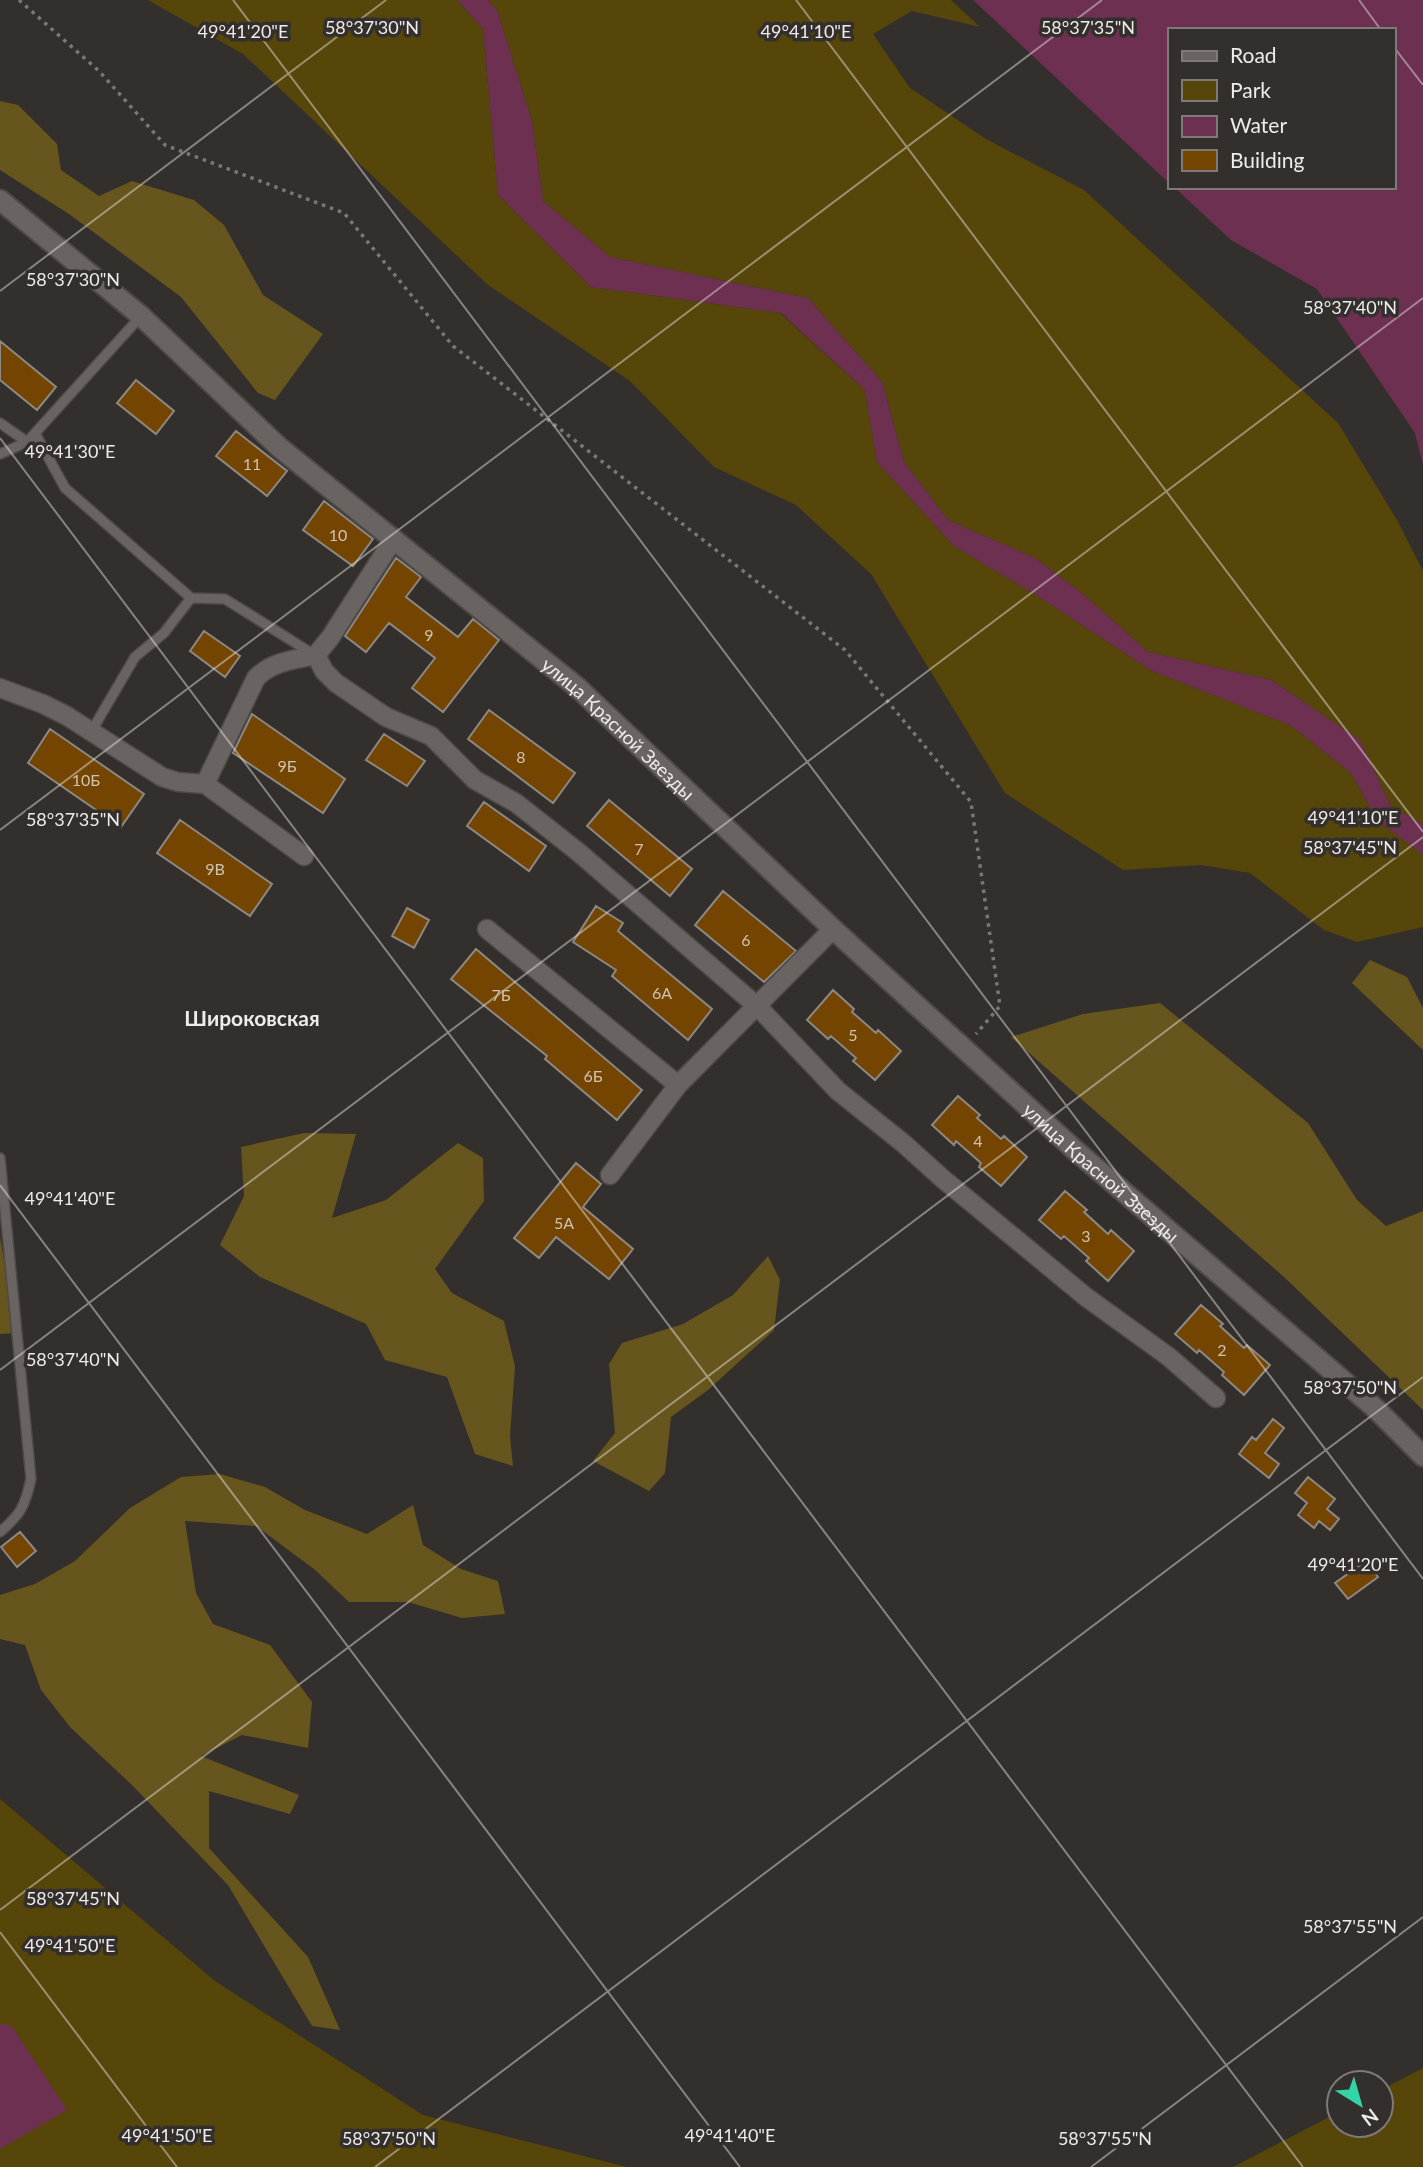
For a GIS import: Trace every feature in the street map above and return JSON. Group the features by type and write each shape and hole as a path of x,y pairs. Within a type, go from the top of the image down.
{"street":[{"name":"улица Красной Звезды","path":"0,200 141,316 280,448 578,687 964,1049 1075,1150 1375,1408 1423,1456"},
{"path":"205,784 257,678 267,667 316,655 393,540"},
{"path":"316,655 324,671 337,683 386,717 432,737 462,770 516,803 577,851 758,1007 838,1091 1086,1297 1169,1357 1216,1398"},
{"path":"0,688 43,704 162,777 178,782 205,784 304,856"},
{"path":"487,929 678,1086"},
{"path":"610,1175 678,1086 833,929"}],"lane":[{"path":"0,454 27,442 141,316"},
{"path":"0,423 27,442"},
{"path":"35,433 65,488 191,598 225,599 316,655"},
{"path":"91,732 135,657 164,633 191,598"},
{"path":"0,1158 31,1479 26,1502 17,1518 0,1532"}],"path":[{"path":"19,0 99,71 164,145 344,213 453,346 845,650 971,802 1000,1006 964,1049"}],"green space":[{"path":"148,0 457,0 483,29 498,195 591,287 780,313 865,390 877,462 954,546 1036,595 1152,671 1290,725 1351,773 1377,820 1423,855 1423,927 1357,942 1324,930 1250,873 1201,865 1123,870 1005,793 871,574 796,505 714,467 630,381 488,285 243,54"},
{"path":"488,0 951,0 980,27 912,11 873,34 910,88 986,139 1084,190 1338,423 1397,520 1423,571 1423,824 1391,807 1360,740 1271,680 1148,652 1083,594 1035,558 948,520 904,462 882,382 808,298 610,257 543,201 532,121 497,10"},
{"path":"0,1799 215,1981 423,2115 627,2167 0,2167"},
{"path":"1423,2068 1423,2167 1233,2167 1325,2119 1325,2139 1395,2139 1395,2083"}],"shaded area":[{"path":"0,101 18,105 57,144 61,170 99,196 132,181 194,200 224,225 263,295 323,334 275,400 258,393 181,297 69,214 0,170"},
{"path":"1370,960 1407,977 1423,1008 1423,1050 1352,983"},
{"path":"1160,1003 1308,1123 1357,1200 1386,1226 1423,1211 1423,1410 1284,1277 1011,1037 1083,1014"},
{"path":"304,1133 356,1134 332,1218 386,1200 458,1143 483,1158 484,1201 435,1269 452,1293 504,1321 515,1366 510,1436 513,1466 475,1454 447,1377 385,1360 366,1324 260,1277 220,1245 244,1196 241,1147"},
{"path":"0,1237 17,1333 0,1334"},
{"path":"768,1256 780,1280 774,1330 708,1390 671,1417 665,1473 649,1491 593,1461 615,1433 609,1364 622,1343 683,1324 733,1295"},
{"path":"220,1474 265,1487 305,1510 367,1534 413,1505 423,1545 461,1569 498,1581 505,1614 462,1618 408,1602 349,1602 314,1569 256,1526 185,1521 196,1593 213,1624 270,1645 312,1702 308,1748 242,1735 201,1756 299,1795 290,1814 209,1791 209,1848 308,1957 340,2030 312,2026 228,1885 131,1784 71,1728 41,1690 25,1645 0,1639 0,1595 35,1584 75,1561 130,1508 181,1477"}],"water":[{"path":"457,0 488,0 497,10 532,121 543,201 610,257 808,298 882,382 904,462 948,520 1035,558 1083,594 1148,652 1271,680 1360,740 1391,807 1423,824 1423,855 1377,820 1351,773 1290,725 1152,671 1036,595 954,546 877,462 865,390 781,313 591,287 498,195 483,29"},
{"path":"973,0 1423,0 1423,465 1415,433 1317,289 1231,240 1176,189 1395,189 1395,28 1168,28 1168,182"},
{"path":"0,2024 11,2025 67,2110 0,2149"}],"building":[{"path":"0,341 56,387 37,410 0,380"},
{"path":"136,380 174,411 156,434 117,403"},
{"path":"236,431 287,471 267,496 216,456"},
{"path":"324,501 373,539 353,566 303,530"},
{"path":"396,558 421,577 406,597 458,637 473,619 499,640 443,712 412,688 435,658 389,623 366,652 345,636"},
{"path":"204,631 240,656 225,677 190,651"},
{"path":"489,710 575,773 553,803 468,739"},
{"path":"252,714 345,779 323,813 233,753"},
{"path":"50,729 144,794 121,827 28,763"},
{"path":"384,734 425,761 407,786 366,760"},
{"path":"609,800 692,869 670,896 587,826"},
{"path":"484,802 546,846 529,871 467,826"},
{"path":"180,820 272,884 250,916 157,853"},
{"path":"723,891 796,951 764,982 695,925"},
{"path":"596,906 623,923 618,931 712,1009 688,1040 612,976 616,970 573,942"},
{"path":"407,908 429,920 414,948 392,936"},
{"path":"476,949 642,1090 617,1120 545,1059 547,1056 451,979"},
{"path":"833,990 854,1009 852,1012 876,1033 878,1030 901,1051 875,1080 853,1061 856,1058 831,1036 828,1039 807,1020"},
{"path":"958,1096 980,1115 977,1118 1001,1139 1004,1136 1027,1157 1001,1186 979,1167 981,1163 956,1141 954,1145 932,1125"},
{"path":"576,1163 601,1184 583,1207 633,1249 609,1279 556,1237 539,1258 514,1238"},
{"path":"1065,1191 1087,1210 1084,1212 1108,1234 1111,1230 1134,1251 1108,1281 1086,1261 1089,1258 1064,1236 1061,1239 1039,1220"},
{"path":"1201,1305 1223,1324 1220,1326 1244,1348 1247,1345 1270,1365 1244,1395 1222,1375 1224,1372 1175,1334"},
{"path":"1273,1419 1284,1428 1265,1453 1279,1464 1269,1478 1239,1454 1252,1437 1256,1440"},
{"path":"1308,1477 1335,1499 1327,1509 1339,1519 1330,1530 1319,1521 1314,1528 1298,1515 1307,1503 1295,1493"},
{"path":"20,1532 36,1551 17,1567 1,1547"},
{"path":"1366,1561 1378,1577 1348,1599 1335,1583"}],"district":[{"name":"Широковская","path":"252,1017"}]}
